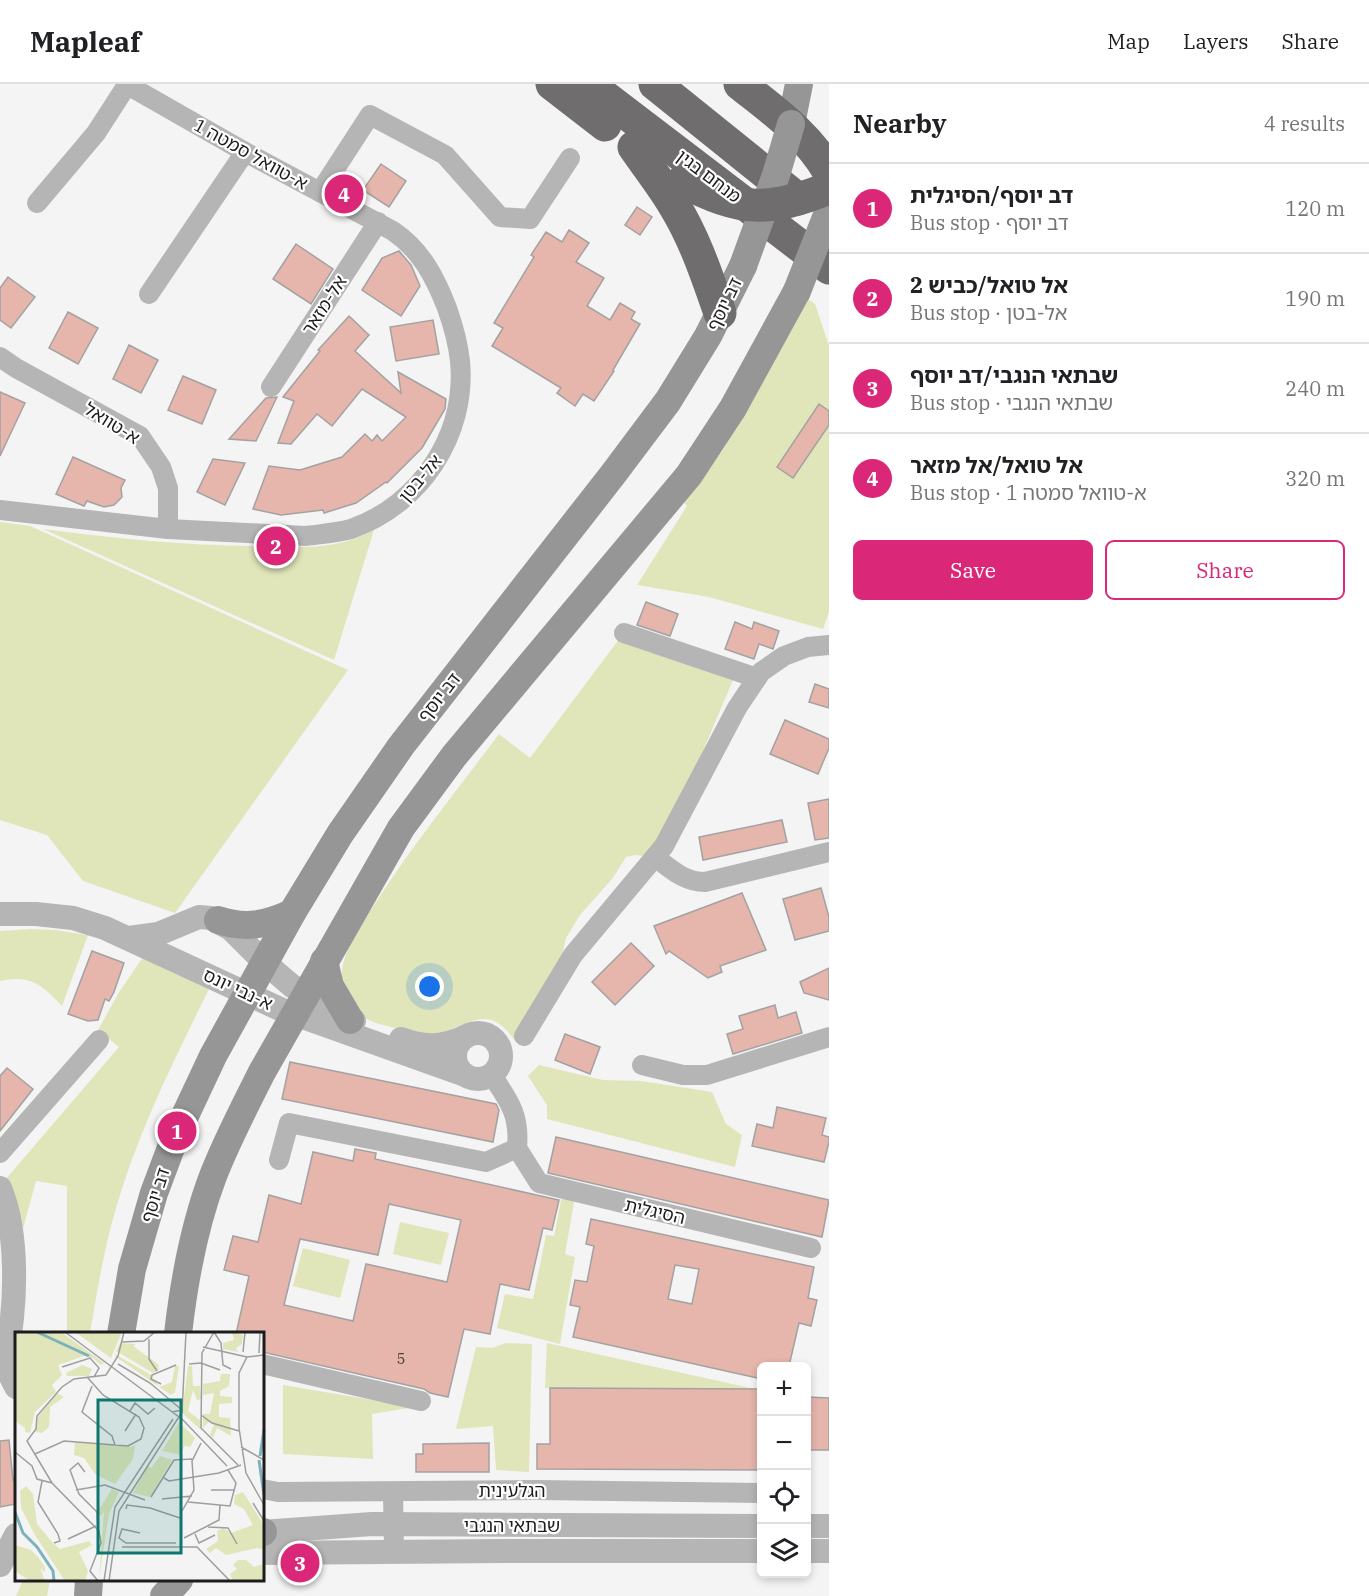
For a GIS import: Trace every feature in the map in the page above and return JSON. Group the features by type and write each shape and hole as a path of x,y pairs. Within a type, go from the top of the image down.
{"highway":[{"path":"552,84 634,147 683,181 709,195 746,206 765,206 791,201 829,188"},
{"name":"מנחם בגין","path":"588,84 829,268"},
{"name":"מנחם בגין","path":"655,84 829,225"},
{"path":"749,91 795,106 816,151 829,172"},
{"path":"634,147 674,206 689,234 702,262 720,314"}],"main road":[{"name":"דב יוסף","path":"121,1332 132,1269 154,1193 175,1137 213,1056 264,962 340,834 401,746 668,401 708,336 743,266 765,206 795,106"},
{"path":"178,1332 186,1276 213,1177 247,1101 401,828 454,756 689,475 744,389 797,291 829,210"},
{"path":"218,920 234,925 254,926 292,913"},
{"path":"324,961 330,986 350,1020"},
{"path":"88,1596 89,1581"},
{"path":"147,1596 149,1581"},
{"path":"164,1596 178,1581"}],"street":[{"name":"א-טוואל סמטה 1","path":"126,85 245,152 378,222"},
{"path":"37,203 96,133 126,85"},
{"path":"320,192 370,115 445,155 500,217 530,219 570,158"},
{"path":"149,294 245,152"},
{"name":"אל-מזאר","path":"271,387 378,222"},
{"name":"אל-בטן","path":"0,510 168,529 306,536 350,529 373,520 393,508 412,492 433,467 444,448 455,417 460,392 460,362 454,327 429,268 414,248 378,222"},
{"name":"א-טוואל","path":"0,357 140,436 161,467 168,488 170,504 168,529"},
{"path":"624,633 757,678"},
{"path":"524,1036 573,954 664,846 737,708 760,672 784,656 808,647 829,645"},
{"path":"655,857 682,877 694,882 705,882 829,852"},
{"name":"א-נבי יונס","path":"0,914 36,914 73,918 129,938 247,994 300,1005"},
{"path":"129,938 158,934 199,917 218,920"},
{"name":"א-נבי יונס","path":"218,920 231,929 264,962"},
{"name":"א-נבי יונס","path":"182,963 178,942 181,928 185,924"},
{"path":"264,962 300,1005 465,1075 475,1078 490,1074 500,1061 498,1045 489,1036 483,1034 477,1033 437,1046 422,1045 300,1005"},
{"path":"465,1037 460,1041 455,1053 457,1065 465,1075"},
{"path":"642,1065 683,1075 707,1075 829,1037"},
{"path":"0,1153 99,1041"},
{"path":"279,1160 290,1123 486,1162 517,1148 519,1134 515,1111 490,1074"},
{"name":"הסיגלית","path":"517,1148 539,1184 811,1248"},
{"path":"0,1188 8,1206 12,1228 7,1268 11,1325 2,1358 15,1385"},
{"path":"264,1364 421,1401"},
{"name":"הגלעינית","path":"264,1489 278,1492 536,1490 757,1492"},
{"path":"393,1492 394,1551"},
{"name":"שבתאי הנגבי","path":"264,1532 393,1524 757,1526"},
{"path":"811,1526 829,1526"},
{"path":"0,1565 15,1537"},
{"name":"שבתאי הנגבי","path":"264,1553 757,1551"},
{"path":"811,1551 829,1551"}],"green space":[{"path":"803,295 815,304 829,346 829,612 823,629 709,597 637,585 687,506 681,499 723,450"},
{"path":"0,522 30,526 348,670 175,913 83,881 47,835 0,820"},
{"path":"43,529 171,543 297,547 344,542 374,530 334,660"},
{"path":"620,638 734,678 687,788 649,857 636,855 626,857 612,879 580,915 566,938 559,968 515,1041 500,1024 487,1019 474,1020 442,1032 425,1035 379,1024 363,1016 348,1000 343,986 342,972 347,953 356,934 392,878 499,734 530,758"},
{"path":"32,929 88,935 62,1006 49,992 28,980 0,981 0,931"},
{"path":"143,957 209,989 158,1097 125,1180 108,1239 90,1332 67,1332 67,1186 36,1181 22,1232 5,1180 119,1047 98,1030 118,994"},
{"path":"539,1065 603,1080 641,1081 712,1092 726,1124 742,1135 735,1167 547,1119 547,1105 528,1076"},
{"path":"562,1196 575,1197 565,1254 575,1257 560,1344 497,1328 505,1294 533,1299 546,1235 554,1236"},
{"path":"400,1222 449,1233 441,1265 393,1254"},
{"path":"303,1248 350,1260 340,1298 293,1286"},
{"path":"506,1343 532,1344 529,1472 496,1470 493,1426 456,1429 476,1347 492,1348"},
{"path":"547,1343 755,1389 545,1388"},
{"path":"283,1385 414,1407 372,1414 373,1459 283,1454"},
{"path":"23,1581 50,1581 47,1596 16,1596"}],"building":[{"path":"381,164 406,181 389,207 363,190"},
{"path":"637,207 652,217 640,235 625,225"},
{"path":"569,230 589,243 576,262 604,278 587,306 610,320 620,303 635,312 631,319 640,324 594,401 583,394 575,406 557,393 561,388 492,346 503,328 494,323 534,257 531,255 546,232 562,242"},
{"path":"296,244 333,269 311,304 273,279"},
{"path":"399,251 411,265 420,286 401,316 362,290 382,258"},
{"path":"8,277 35,297 11,328 0,320 0,288"},
{"path":"68,312 98,328 78,364 49,348"},
{"path":"349,316 369,335 355,351 401,393 398,372 446,399 445,409 422,448 387,483 356,503 324,513 323,510 281,515 253,509 269,466 300,470 342,457 365,434 372,441 377,435 382,441 406,417 362,389 332,426 317,414 291,444 278,443 294,401 283,397 320,351 318,350"},
{"path":"433,320 439,354 396,361 390,327"},
{"path":"129,345 158,360 141,393 113,379"},
{"path":"183,376 216,390 202,424 168,410"},
{"path":"0,392 25,403 0,456"},
{"path":"277,397 256,441 229,439 266,398"},
{"path":"819,404 829,411 829,425 793,478 777,467"},
{"path":"73,457 125,480 121,488 122,497 114,505 104,507 87,501 84,506 56,494"},
{"path":"213,459 245,463 225,505 197,492"},
{"path":"646,602 678,614 670,636 637,625"},
{"path":"735,622 752,629 754,622 779,631 773,649 759,644 754,659 725,649"},
{"path":"815,684 829,689 829,708 809,702"},
{"path":"785,720 829,739 829,748 818,774 770,754"},
{"path":"829,799 829,838 815,840 808,803"},
{"path":"782,820 787,842 703,860 699,837"},
{"path":"821,888 829,917 829,931 795,940 783,899"},
{"path":"742,893 766,950 720,966 722,972 708,978 669,951 666,954 654,926"},
{"path":"631,943 654,966 615,1005 592,982"},
{"path":"92,951 124,963 114,992 109,1001 105,999 98,1020 88,1021 68,1014"},
{"path":"829,968 829,1000 804,993 800,982"},
{"path":"775,1005 778,1018 796,1012 802,1033 733,1054 727,1034 743,1029 739,1016"},
{"path":"565,1034 600,1047 590,1074 555,1060"},
{"path":"290,1062 496,1104 499,1110 493,1142 282,1099"},
{"path":"7,1068 33,1089 0,1131 0,1076"},
{"path":"777,1107 826,1118 822,1135 829,1137 829,1142 824,1162 752,1146 757,1124 773,1128"},
{"path":"556,1137 829,1200 822,1237 548,1173"},
{"path":"355,1149 376,1153 375,1159 559,1200 552,1230 543,1228 529,1290 500,1284 490,1334 464,1329 448,1397 430,1393 424,1389 264,1352 264,1332 236,1332 249,1276 224,1270 233,1236 258,1242 269,1195 301,1204 313,1152 353,1161","holes":["389,1204 461,1220 447,1282 366,1264 353,1321 284,1305 300,1239 378,1255"]},
{"path":"591,1219 814,1267 808,1298 817,1300 811,1326 799,1323 790,1362 757,1362 757,1378 573,1337 580,1307 570,1305 575,1280 587,1282 594,1246 586,1244","holes":["675,1265 699,1269 692,1304 668,1299"]},
{"path":"550,1388 757,1389 757,1470 537,1469 537,1444 550,1444"},
{"path":"811,1397 829,1398 829,1450 811,1450"},
{"path":"9,1440 13,1480 15,1480 15,1504 0,1507 0,1441"},
{"path":"489,1443 489,1472 416,1472 416,1454 423,1454 423,1444"}],"place":[{"name":"אל טואל/אל מזאר","path":"344,194"},
{"name":"אל טואל/כביש 2","path":"276,546"},
{"name":"דב יוסף/הסיגלית","path":"177,1131"},
{"name":"שבתאי הנגבי/דב יוסף","path":"300,1563"}]}
